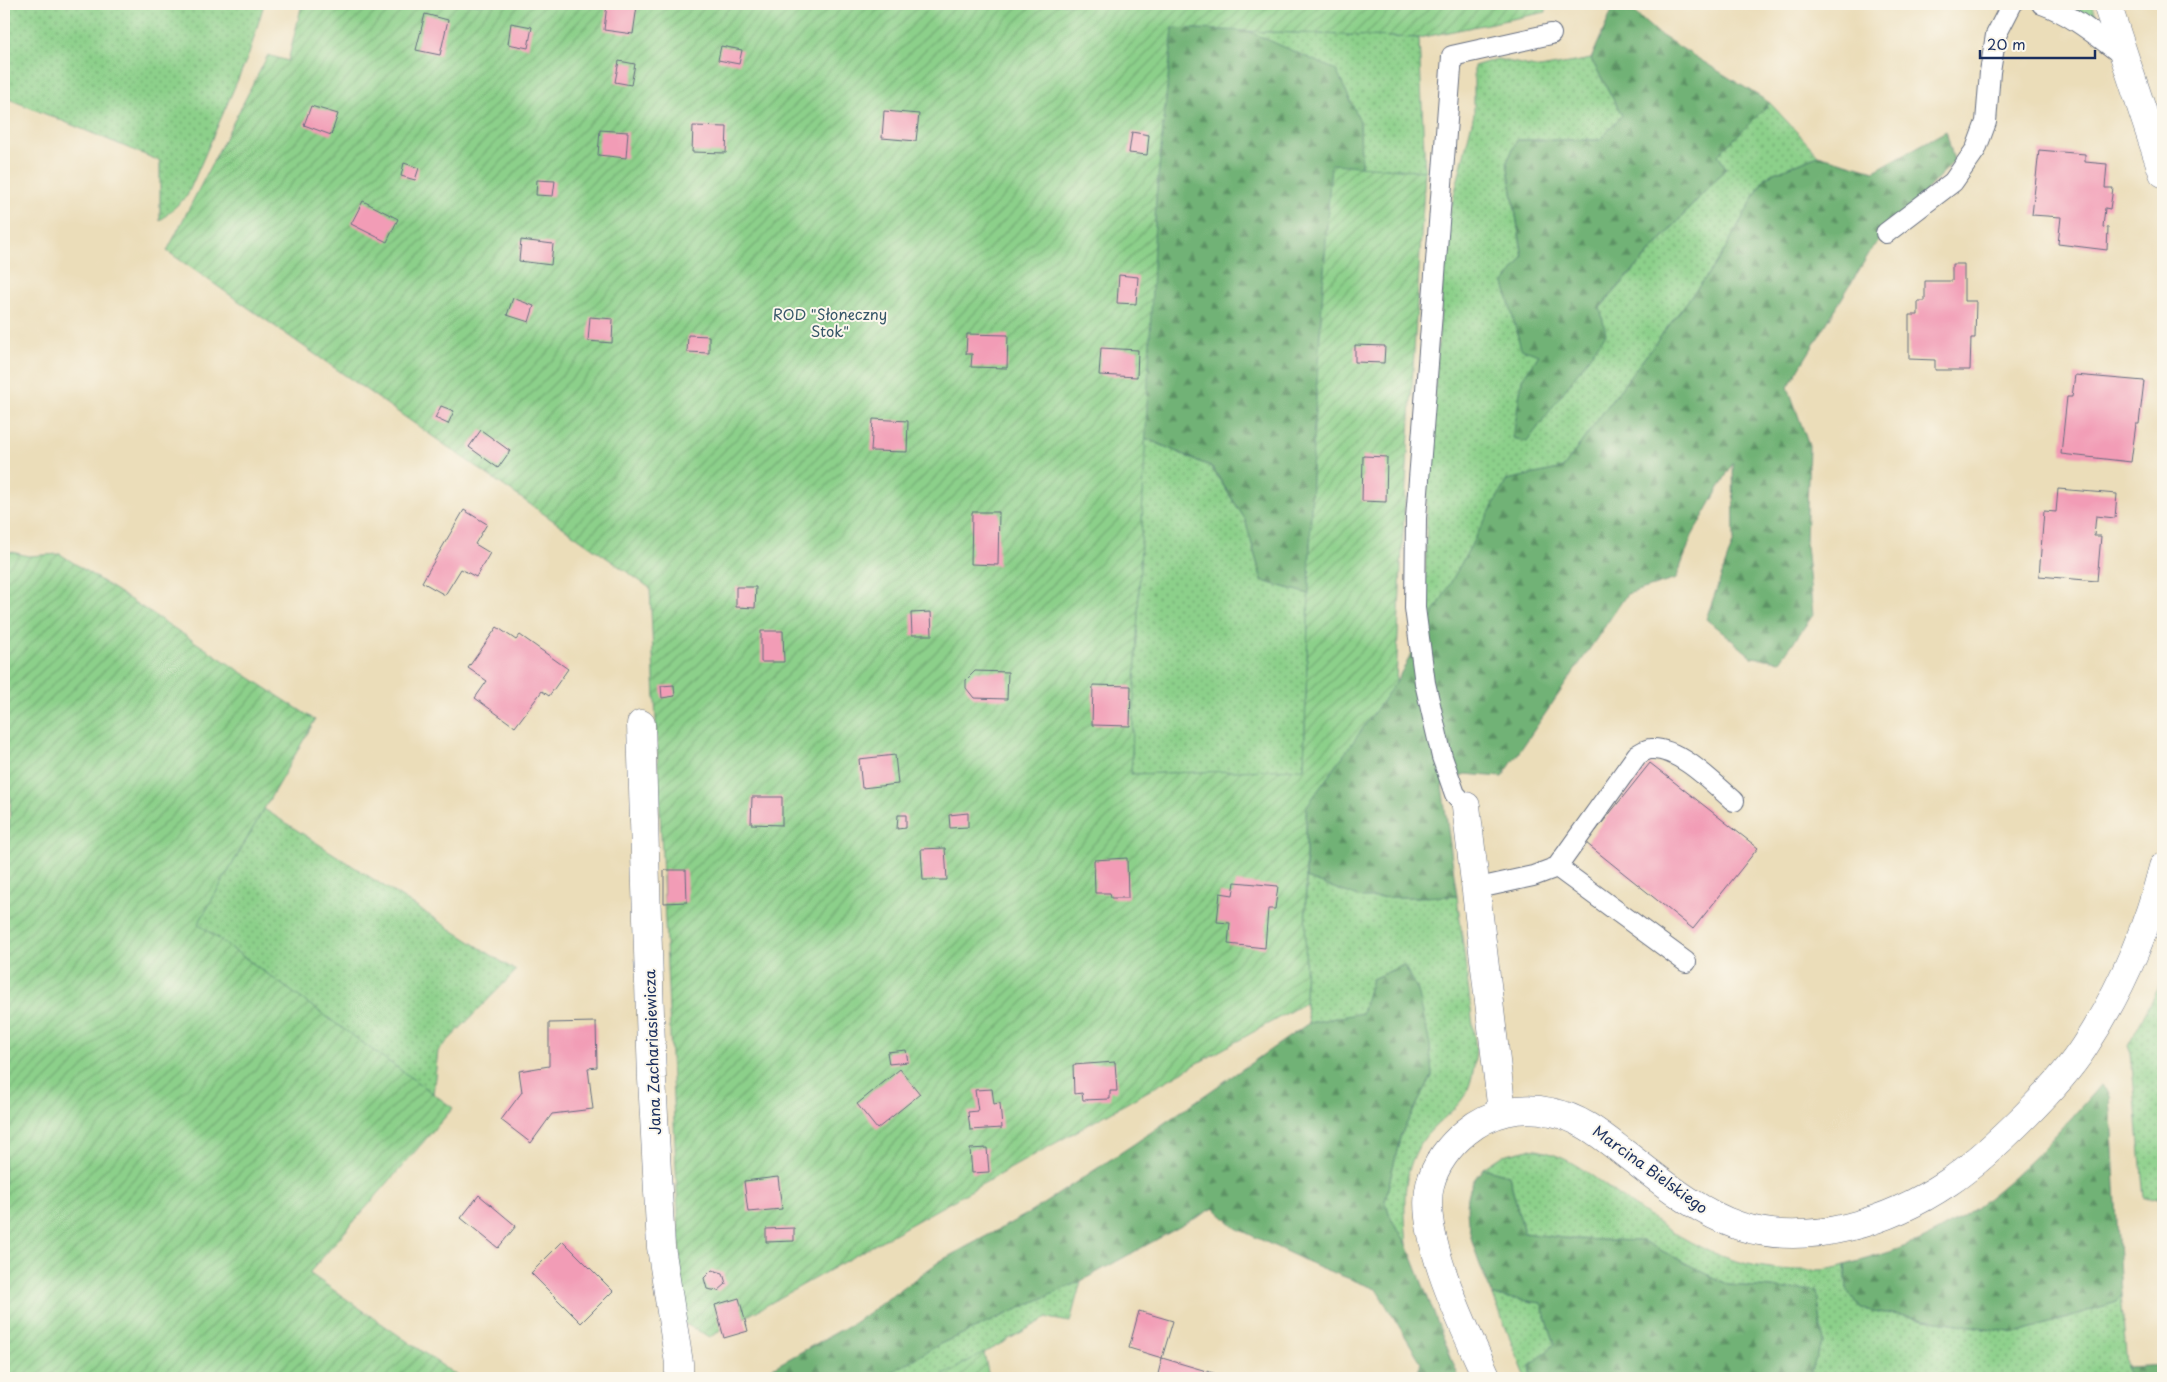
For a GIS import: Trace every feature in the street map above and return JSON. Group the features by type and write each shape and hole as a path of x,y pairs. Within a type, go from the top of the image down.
{"street":[{"path":"2108,4 2163,173"},
{"name":"Jana Zachariasiewicza","path":"641,724 652,1079 661,1247 679,1363 679,1378"},
{"path":"1466,806 1474,889 1502,1112"},
{"name":"Marcina Bielskiego","path":"1487,1378 1460,1319 1438,1257 1428,1216 1430,1186 1439,1163 1453,1144 1468,1130 1485,1119 1502,1112 1532,1110 1570,1116 1592,1128 1690,1202 1737,1225 1768,1234 1798,1235 1824,1232 1884,1216 1948,1182 1976,1161 2047,1094 2083,1049 2114,996 2137,946 2155,898 2163,867"}],"lane":[{"path":"1886,233 1953,182 1976,149 1986,122 1990,72 1996,35 2012,4"},
{"path":"2042,4 2054,8 2080,24 2124,56"},
{"path":"1466,806 1455,794 1442,757 1425,683 1415,608 1416,518 1452,56 1551,34"},
{"path":"1474,889 1533,876 1557,866 1637,755 1649,748 1666,750 1684,760 1734,801"},
{"path":"1557,866 1686,962"}],"green space":[{"path":"4,4 264,4 249,54 187,196 160,221 160,161 4,97"},
{"name":"ROD \"Słoneczny Stok\"","path":"302,4 1546,4 1546,12 1419,38 1173,28 1156,197 1131,774 1304,769 1313,443 1331,164 1425,171 1401,566 1396,682 1306,807 1305,1003 710,1337 683,1323 650,588 167,251 268,55 288,61"},
{"path":"1615,4 1625,4 1657,33 1770,103 1718,155 1726,168 1600,307 1606,334 1527,442 1513,438 1522,379 1539,355 1521,349 1504,283 1523,257 1507,162 1517,140 1600,140 1622,115 1591,59"},
{"path":"2067,4 2092,4 2099,23"},
{"path":"1173,28 1248,31 1336,70 1360,121 1361,167 1331,165 1313,443 1309,594 1262,581 1245,519 1212,467 1145,438 1156,197"},
{"path":"1248,31 1419,38 1425,171 1361,167 1360,121"},
{"path":"1497,59 1540,68 1591,59 1622,115 1600,140 1517,140 1507,162 1539,355 1522,379 1514,438 1600,308 1726,168 1718,155 1770,103 1818,155 1765,177 1719,260 1612,400 1563,468 1507,480 1424,632 1427,497 1447,224 1474,114 1474,66"},
{"path":"1946,131 1954,161 1873,247 1788,387 1809,446 1806,545 1813,615 1780,661 1752,657 1706,619 1734,540 1733,463 1692,536 1676,579 1627,594 1502,777 1465,774 1442,785 1457,896 1362,898 1306,878 1306,807 1396,682 1507,480 1563,468 1612,400 1719,260 1765,177 1818,155 1874,171"},
{"path":"1145,438 1211,467 1245,519 1262,581 1309,594 1304,770 1131,774"},
{"path":"4,550 28,556 60,554 315,720 198,924 453,1108 309,1273 460,1378 4,1378 4,898 11,797 4,791"},
{"path":"264,809 516,971 438,1051 433,1094 198,924"},
{"path":"1306,878 1362,898 1457,896 1476,1050 1474,1067 1465,1095 1421,1143 1410,1167 1405,1192 1407,1244 1390,1217 1385,1201 1401,1134 1432,1076 1418,991 1403,965 1372,979 1362,1013 1309,1023 1305,1003"},
{"path":"1404,965 1418,991 1430,1045 1432,1076 1401,1134 1385,1201 1390,1217 1407,1244 1459,1378 1416,1378 1421,1362 1376,1289 1319,1267 1236,1228 1214,1208 1081,1281 940,1344 882,1378 759,1378 765,1372 857,1321 940,1261 1031,1212 1134,1144 1309,1023 1362,1013 1372,979"},
{"path":"2163,974 2163,1198 2144,1199 2131,1054 2128,1046 2159,987"},
{"path":"2100,1085 2107,1089 2110,1096 2121,1294 2117,1302 2016,1333 1860,1309 1847,1289 1845,1265 1906,1246 1935,1233 1962,1217 2012,1178 2058,1132"},
{"path":"1528,1149 1554,1155 1576,1165 1660,1224 1701,1247 1722,1256 1769,1268 1796,1270 1827,1269 1845,1265 1847,1289 1860,1309 2016,1333 2117,1302 2121,1294 2128,1378 1808,1378 1823,1341 1817,1291 1728,1285 1643,1241 1571,1239 1524,1233 1509,1175 1483,1168 1503,1155"},
{"path":"1483,1168 1509,1175 1524,1233 1571,1239 1643,1241 1728,1285 1817,1291 1823,1342 1808,1378 1532,1378 1530,1366 1555,1344 1541,1303 1493,1296 1482,1271 1472,1241 1467,1210 1472,1184"},
{"path":"1081,1281 1070,1322 1047,1318 939,1378 882,1378 940,1344"},
{"path":"1493,1296 1541,1303 1555,1344 1530,1366 1532,1378 1526,1378"},
{"path":"984,1352 989,1378 939,1378"},
{"path":"2163,1365 2163,1378 2128,1378 2127,1367"}],"building":[{"path":"607,4 637,6 633,34 604,30"},
{"path":"425,14 448,20 440,55 416,50"},
{"path":"511,23 532,27 528,48 508,44"},
{"path":"721,46 742,50 739,64 718,60"},
{"path":"619,61 635,64 631,85 615,82"},
{"path":"311,106 338,114 331,135 304,125"},
{"path":"884,111 919,114 916,141 882,138"},
{"path":"693,126 727,127 726,153 692,152"},
{"path":"600,130 628,132 626,158 598,155"},
{"path":"1132,132 1149,135 1147,155 1129,153"},
{"path":"2039,150 2085,154 2085,162 2107,164 2105,188 2113,188 2110,209 2105,208 2103,227 2108,228 2107,250 2058,244 2061,217 2032,215"},
{"path":"404,163 419,168 415,180 401,176"},
{"path":"537,180 555,181 553,196 536,195"},
{"path":"363,201 398,219 387,242 351,224"},
{"path":"521,240 553,244 551,265 519,261"},
{"path":"1952,264 1964,264 1964,301 1976,301 1975,338 1971,338 1970,370 1935,370 1935,360 1909,359 1909,315 1918,315 1918,301 1925,301 1925,281 1952,281"},
{"path":"1119,275 1138,277 1136,304 1117,303"},
{"path":"513,298 534,306 529,322 507,315"},
{"path":"590,317 613,319 612,343 588,341"},
{"path":"967,334 1008,335 1007,368 971,367 972,354 966,354"},
{"path":"688,335 709,336 709,353 687,352"},
{"path":"1355,345 1385,346 1384,363 1355,362"},
{"path":"1101,348 1138,350 1137,377 1099,375"},
{"path":"2075,375 2144,381 2139,424 2136,424 2131,462 2061,454 2067,397 2072,397"},
{"path":"441,406 454,411 448,424 435,418"},
{"path":"873,419 908,421 907,452 871,451"},
{"path":"481,430 510,451 498,468 469,447"},
{"path":"1363,456 1387,457 1386,502 1362,501"},
{"path":"2058,489 2117,494 2115,518 2096,516 2094,536 2101,536 2097,581 2039,576 2044,511 2056,512"},
{"path":"464,510 487,524 475,544 490,553 476,577 461,569 445,595 422,582"},
{"path":"972,512 999,512 998,565 971,564"},
{"path":"736,587 756,587 755,608 736,607"},
{"path":"931,612 932,635 912,635 911,613"},
{"path":"497,627 516,640 520,635 568,669 549,696 542,691 515,727 475,698 487,681 468,668"},
{"path":"761,631 783,631 784,662 761,662"},
{"path":"975,671 1008,672 1007,699 974,698 966,688 966,680"},
{"path":"674,685 675,696 662,698 661,686"},
{"path":"1093,685 1131,686 1130,726 1092,725"},
{"path":"895,755 898,784 862,788 859,759"},
{"path":"1650,763 1758,848 1693,929 1586,843"},
{"path":"752,797 782,797 782,825 751,824"},
{"path":"968,813 968,827 950,828 949,815"},
{"path":"898,815 906,815 906,828 897,829"},
{"path":"945,848 947,880 923,880 921,849"},
{"path":"1127,858 1128,898 1111,898 1110,893 1095,893 1094,860"},
{"path":"664,870 686,870 687,902 664,903"},
{"path":"1235,882 1278,886 1275,909 1268,909 1265,948 1228,944 1230,923 1217,922 1220,893 1233,895"},
{"path":"596,1022 597,1067 588,1068 593,1109 552,1114 531,1143 501,1120 522,1092 519,1071 549,1066 549,1023"},
{"path":"906,1050 908,1062 889,1064 887,1052"},
{"path":"1115,1062 1117,1091 1110,1091 1110,1099 1083,1100 1082,1093 1074,1094 1073,1065"},
{"path":"900,1069 920,1094 877,1129 857,1104"},
{"path":"992,1089 994,1104 1000,1103 1002,1128 970,1130 968,1112 978,1111 975,1090"},
{"path":"987,1148 989,1172 972,1173 970,1149"},
{"path":"778,1177 782,1209 748,1212 744,1181"},
{"path":"479,1195 516,1226 498,1248 461,1218"},
{"path":"794,1228 794,1241 766,1242 766,1229"},
{"path":"563,1241 613,1291 581,1323 531,1273"},
{"path":"712,1270 723,1273 726,1284 718,1291 707,1289 704,1278"},
{"path":"739,1298 748,1331 724,1338 715,1305"},
{"path":"1139,1311 1173,1321 1162,1358 1129,1348"},
{"path":"1162,1358 1220,1375 1219,1378 1157,1378"}]}
